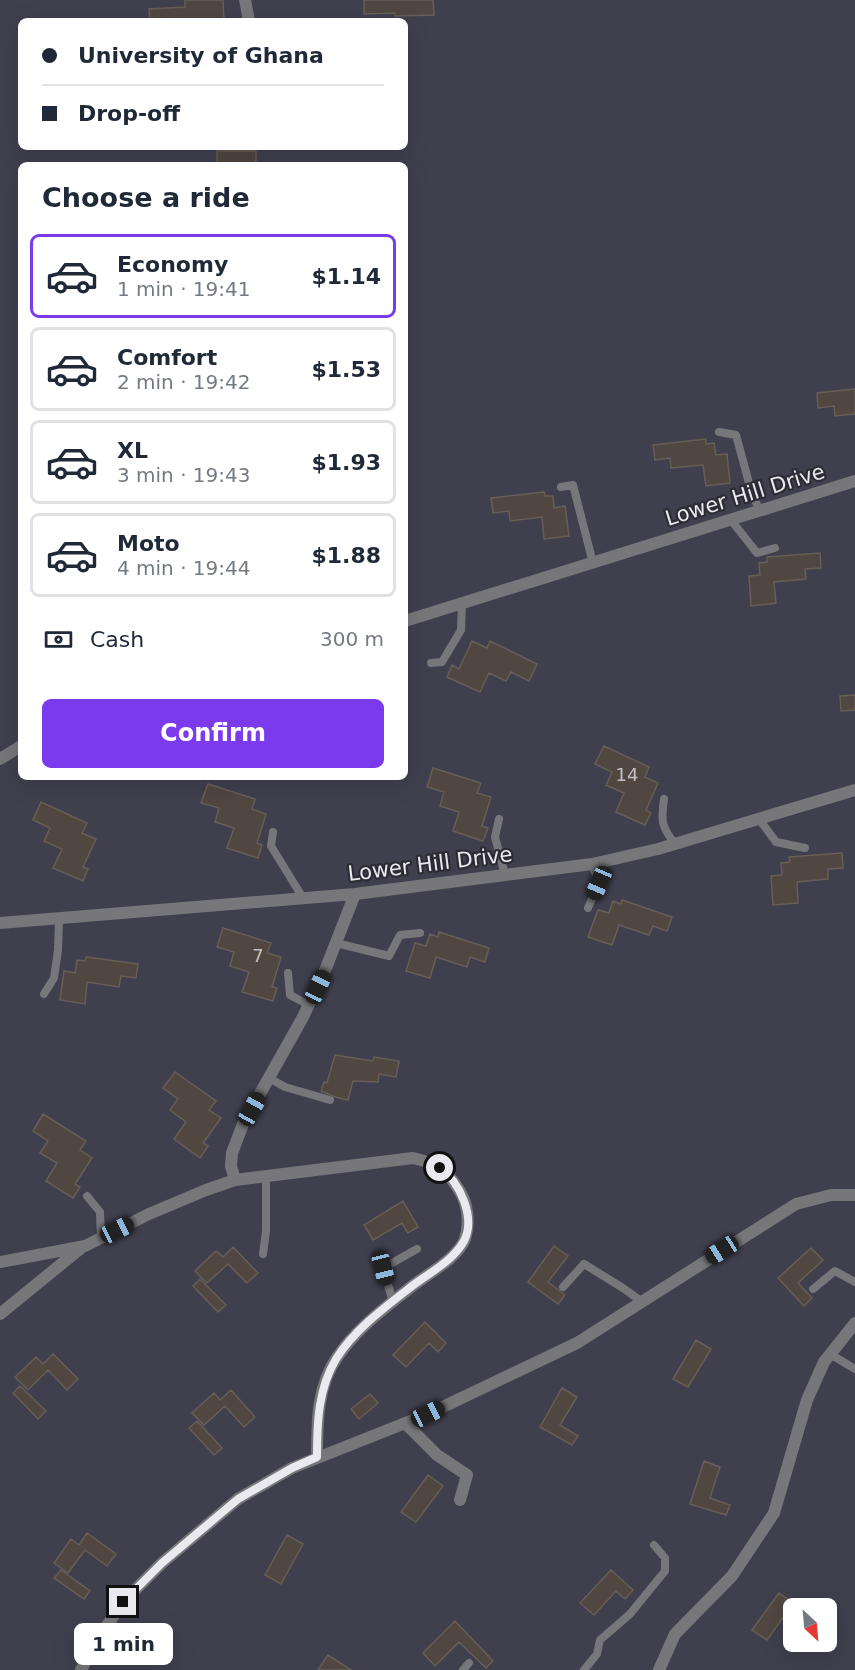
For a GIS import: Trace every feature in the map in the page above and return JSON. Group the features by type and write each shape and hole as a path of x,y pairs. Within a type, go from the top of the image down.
{"street":[{"path":"245,0 248,18"},
{"name":"Lower Hill Drive","path":"408,620 855,481"},
{"path":"0,759 18,748"},
{"name":"Lower Hill Drive","path":"0,923 355,894 592,864 675,844 855,790"},
{"path":"235,1180 231,1166 232,1153 243,1124 309,1005 355,894"},
{"path":"0,1314 85,1246 149,1214 206,1190 235,1180 266,1176 413,1158 430,1162 450,1175 463,1197 468,1220 464,1240 445,1263 352,1336 336,1358 326,1377 320,1402 317,1457"},
{"path":"81,1670 98,1639 123,1602 162,1563 238,1499 292,1468 428,1414 577,1343 796,1204 831,1195 855,1195"},
{"path":"0,1262 85,1246"},
{"path":"658,1670 675,1634 732,1576 774,1513 807,1400 824,1362 855,1323"},
{"path":"405,1423 437,1455 467,1475 460,1500"}],"lane":[{"path":"719,432 736,435 752,494 760,511"},
{"path":"561,487 573,485 593,563"},
{"path":"732,520 757,553 775,548"},
{"path":"431,663 442,662 461,630 462,603"},
{"path":"664,799 662,816 664,831 675,844"},
{"path":"499,819 495,837 505,875"},
{"path":"759,819 776,842 805,848"},
{"path":"273,832 271,846 303,898"},
{"path":"588,908 599,883 592,864"},
{"path":"44,994 54,978 59,919"},
{"path":"336,943 389,956 400,935 420,933"},
{"path":"288,973 290,995 309,1005"},
{"path":"269,1078 285,1087 330,1100"},
{"path":"263,1254 266,1231 266,1176"},
{"path":"87,1196 100,1212 100,1238"},
{"path":"393,1302 383,1268 417,1249"},
{"path":"563,1287 584,1264 641,1301"},
{"path":"813,1289 835,1271 855,1282"},
{"path":"830,1354 855,1370"},
{"path":"584,1670 597,1654 600,1640 630,1614 665,1571 665,1558 654,1545"},
{"path":"463,1670 469,1663"}],"shaded area":[{"path":"0,0 855,0 855,1670 0,1670"}],"building":[{"path":"185,0 223,0 224,18 150,18 149,9 185,7"},
{"path":"364,0 433,0 434,15 364,14"},
{"path":"217,151 256,151 256,162 217,162"},
{"path":"855,389 855,414 835,416 834,406 818,408 817,393"},
{"path":"706,439 706,444 714,443 716,455 727,454 730,483 706,486 703,465 671,468 670,458 655,460 653,445"},
{"path":"544,492 545,496 553,496 554,508 565,506 569,536 544,539 542,517 510,521 509,511 493,513 491,498"},
{"path":"820,553 821,568 805,569 806,579 774,582 776,603 751,606 749,576 760,575 759,563 767,562 767,557"},
{"path":"472,641 487,648 490,641 537,664 529,681 511,672 506,681 489,673 480,692 447,677 452,665 459,669"},
{"path":"855,695 855,710 841,711 840,696"},
{"path":"604,746 649,767 645,777 658,783 646,810 651,813 645,825 616,812 624,793 606,785 612,772 595,764"},
{"path":"433,768 481,783 477,793 491,797 482,826 488,828 483,841 453,831 459,812 440,806 444,792 427,787"},
{"path":"208,784 255,799 252,809 266,814 257,843 262,845 258,858 227,848 234,828 215,822 219,808 201,803"},
{"path":"41,802 87,823 82,833 96,839 83,867 88,869 83,881 53,868 62,849 44,841 50,828 33,820"},
{"path":"842,853 843,868 828,869 828,879 797,882 798,903 773,905 771,876 782,875 781,863 790,862 789,857"},
{"path":"622,900 672,917 667,931 653,926 649,935 619,925 612,945 588,937 598,910 609,913 613,901 621,904"},
{"path":"223,928 271,943 267,953 281,957 272,987 277,988 273,1001 242,992 249,972 230,966 234,952 217,947"},
{"path":"439,932 489,948 485,962 470,957 467,967 436,957 430,978 406,971 415,943 426,946 430,934 438,937"},
{"path":"86,957 138,964 136,978 121,976 119,987 87,982 85,1004 60,1000 64,971 75,973 77,960 85,961"},
{"path":"335,1055 373,1061 374,1057 399,1061 396,1077 379,1074 378,1082 353,1081 348,1100 335,1097 321,1091 324,1082 327,1083"},
{"path":"175,1072 216,1101 209,1110 221,1118 203,1143 208,1146 200,1158 174,1139 186,1122 170,1110 178,1099 163,1088"},
{"path":"43,1114 86,1141 80,1150 92,1158 75,1184 80,1187 73,1198 46,1181 57,1163 40,1153 48,1141 33,1131"},
{"path":"403,1201 418,1227 408,1233 402,1223 373,1240 364,1225"},
{"path":"554,1246 568,1256 548,1282 565,1295 558,1304 528,1282"},
{"path":"233,1247 258,1273 247,1283 228,1264 207,1283 195,1271 216,1251 223,1257"},
{"path":"811,1248 823,1260 798,1283 812,1298 804,1306 778,1278"},
{"path":"200,1279 226,1305 218,1312 193,1286"},
{"path":"425,1322 446,1343 438,1352 429,1343 406,1367 393,1355"},
{"path":"696,1340 711,1349 688,1387 673,1379"},
{"path":"53,1354 78,1379 67,1390 48,1370 28,1390 15,1377 36,1357 43,1364"},
{"path":"20,1386 46,1411 38,1419 13,1393"},
{"path":"562,1388 577,1397 560,1425 578,1436 572,1445 540,1427"},
{"path":"231,1390 255,1417 244,1427 225,1406 204,1425 192,1413 214,1393 220,1400"},
{"path":"370,1394 378,1403 359,1419 351,1409"},
{"path":"197,1421 222,1448 214,1455 189,1428"},
{"path":"704,1461 720,1467 710,1498 730,1505 726,1515 690,1504"},
{"path":"428,1475 443,1486 416,1522 401,1512"},
{"path":"87,1533 116,1554 107,1566 85,1550 68,1573 54,1563 71,1539 79,1545"},
{"path":"287,1535 303,1544 281,1584 265,1575"},
{"path":"61,1570 90,1591 84,1599 54,1578"},
{"path":"611,1570 633,1590 625,1599 616,1591 594,1615 580,1603"},
{"path":"779,1593 786,1598 783,1598 783,1617 767,1640 752,1630"},
{"path":"455,1621 493,1661 486,1668 459,1642 435,1666 423,1653"},
{"path":"328,1655 351,1670 318,1670"}],"route":[{"path":"123,1602 162,1563 238,1499 292,1468 317,1457 320,1402 326,1377 336,1358 352,1336 412,1286 445,1263 464,1240 468,1220 463,1197 450,1175 440,1168"}]}
